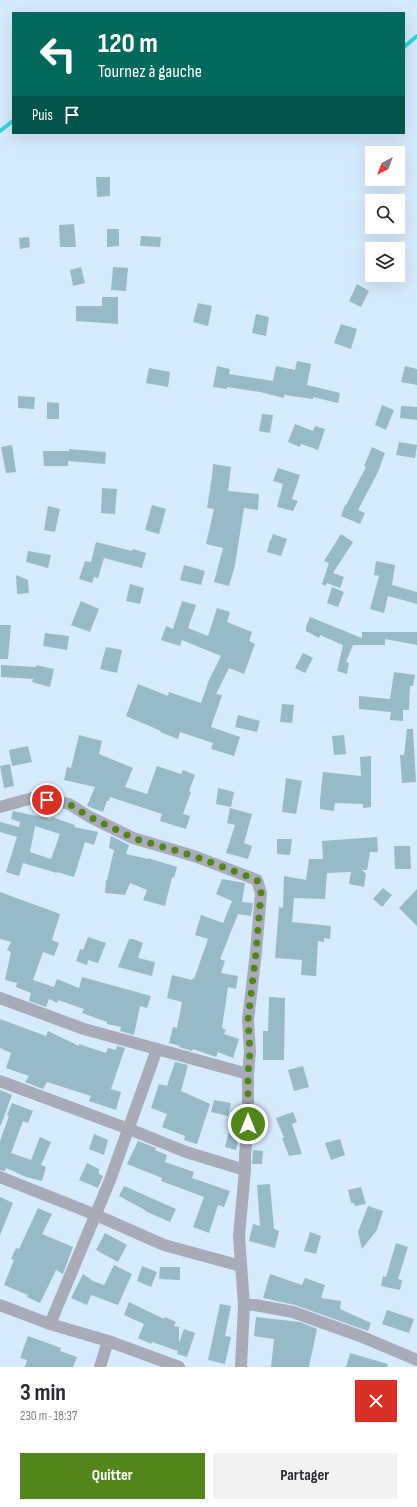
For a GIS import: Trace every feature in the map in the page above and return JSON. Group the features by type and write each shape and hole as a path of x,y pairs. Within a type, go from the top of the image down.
{"street":[{"path":"0,807 36,798 69,804 90,817 133,838 194,856 257,880 261,893 248,1020 250,1052 248,1074 248,1124 239,1236 244,1305 241,1367"},
{"path":"0,998 84,1029 248,1074"},
{"path":"50,1324 96,1215 157,1049"},
{"path":"0,1080 129,1128 186,1152 245,1170"},
{"path":"0,1177 96,1215 164,1245 241,1266"},
{"path":"0,1305 50,1324 108,1341 179,1367"},
{"path":"244,1305 255,1305 293,1312 360,1336 417,1360"},
{"path":"100,1367 108,1341"}],"building":[{"path":"96,177 110,177 110,196 97,197"},
{"path":"74,224 76,247 60,247 59,225"},
{"path":"107,229 119,229 119,246 107,247"},
{"path":"141,236 161,237 160,247 140,246"},
{"path":"29,237 30,247 20,249 19,238"},
{"path":"81,267 85,283 73,286 70,270"},
{"path":"113,267 128,268 126,291 111,290"},
{"path":"357,284 369,291 361,307 349,301"},
{"path":"102,297 118,297 118,324 76,321 76,306 102,306"},
{"path":"198,303 212,306 208,326 193,322"},
{"path":"256,314 269,317 266,336 252,333"},
{"path":"341,324 357,329 351,349 334,343"},
{"path":"297,361 311,364 307,385 340,393 338,403 313,397 313,399 284,395 284,398 260,392 227,387 227,389 213,387 217,366 230,369 229,374 273,381 276,366 295,370"},
{"path":"405,366 417,369 417,385 401,382"},
{"path":"149,368 170,372 168,387 146,383"},
{"path":"18,396 35,397 34,409 18,408"},
{"path":"47,402 59,403 59,419 47,419"},
{"path":"382,405 394,410 386,430 375,425"},
{"path":"401,406 417,407 417,420 400,418"},
{"path":"262,414 273,415 270,433 259,431"},
{"path":"295,424 313,431 315,426 325,429 318,450 301,444 300,447 288,442"},
{"path":"399,442 417,445 415,458 396,455"},
{"path":"12,445 16,472 6,473 1,447"},
{"path":"372,447 385,453 378,472 358,510 365,513 360,524 341,516 345,505 366,467 364,466"},
{"path":"69,449 106,452 105,464 68,461 68,466 44,466 43,451 69,451"},
{"path":"213,464 231,467 228,491 259,494 258,510 244,508 235,565 229,586 214,582 223,548 206,544 214,509 207,508"},
{"path":"278,468 300,475 292,499 298,501 293,511 277,507 283,484 273,481"},
{"path":"102,488 117,489 115,514 101,513"},
{"path":"152,505 166,509 159,534 145,530"},
{"path":"48,506 60,509 55,532 44,530"},
{"path":"273,534 287,539 281,556 267,552"},
{"path":"341,534 353,542 333,573 344,577 340,588 327,583 325,586 322,584 329,563 324,561"},
{"path":"96,542 146,553 142,568 104,558 98,578 94,577 92,583 79,579 85,561 91,562"},
{"path":"28,551 51,555 48,568 26,562"},
{"path":"376,561 395,565 392,585 417,592 417,604 388,596 384,613 370,609 379,576 374,575"},
{"path":"184,565 205,571 201,585 180,580"},
{"path":"16,575 28,580 29,593 17,594"},
{"path":"130,584 144,588 140,604 126,601"},
{"path":"332,587 344,592 338,607 327,603"},
{"path":"81,601 99,609 90,632 71,625"},
{"path":"182,601 196,605 188,628 208,636 217,608 230,612 227,622 252,632 249,641 255,644 244,674 229,668 216,694 222,695 211,727 240,737 234,756 211,749 213,743 180,732 178,739 126,716 138,684 168,696 169,692 201,703 209,680 221,656 182,640 180,646 161,640 166,626 173,629"},
{"path":"310,617 362,638 362,632 417,632 417,645 385,639 385,645 353,645 346,662 349,663 347,674 337,671 343,645 320,635 319,638 306,631"},
{"path":"0,625 11,625 8,659 0,659"},
{"path":"45,633 69,636 67,650 43,646"},
{"path":"106,647 122,650 117,673 100,669"},
{"path":"303,653 313,658 305,673 295,668"},
{"path":"1,665 36,667 36,665 54,669 50,687 32,682 33,679 1,677"},
{"path":"394,672 415,675 413,686 410,686 409,710 403,710 403,721 390,720 391,712 359,709 359,696 390,699"},
{"path":"282,704 294,705 292,723 280,722"},
{"path":"238,715 260,721 257,732 235,727"},
{"path":"407,729 413,729 416,782 402,783 400,755 404,755"},
{"path":"79,735 102,741 99,754 133,768 125,787 147,794 157,766 181,774 183,770 195,775 183,814 190,816 186,829 160,821 162,814 110,797 103,812 87,806 95,787 64,780 67,767 71,768"},
{"path":"344,735 346,754 334,755 332,736"},
{"path":"28,746 32,762 12,766 9,750"},
{"path":"371,756 371,807 363,808 363,804 335,803 334,811 320,809 323,772 361,776 360,757"},
{"path":"10,764 14,786 4,788 0,766"},
{"path":"286,778 302,781 296,814 282,812"},
{"path":"218,788 234,792 231,807 216,804"},
{"path":"230,808 252,814 244,843 252,846 248,859 226,853 235,825 227,823"},
{"path":"13,811 51,819 52,817 75,825 74,827 98,832 94,845 85,842 74,877 23,863 19,876 6,872 17,837 0,832 0,822 19,827 20,822 11,819","holes":["35,826 60,834 51,859 30,852"]},
{"path":"111,836 129,845 126,854 148,858 177,867 174,878 172,877 165,906 143,900 147,890 130,883 125,895 105,893 106,880 114,850 109,848"},
{"path":"377,837 378,852 370,852 367,870 362,870 366,874 364,887 349,884 351,872 327,873 325,899 294,898 292,922 331,926 330,939 324,938 324,942 318,941 316,976 301,975 302,960 275,958 279,907 283,908 284,876 306,880 309,859 323,859 322,841"},
{"path":"277,839 292,839 290,855 277,854"},
{"path":"394,846 410,846 411,869 395,869"},
{"path":"222,879 245,883 242,902 253,903 251,916 238,914 220,959 225,961 221,973 238,976 236,989 228,987 222,1028 226,1030 224,1034 239,1039 233,1058 218,1052 216,1057 169,1043 173,1027 177,1028 182,1002 167,998 172,975 192,980 193,978 194,979 208,939 195,935 201,915 223,923 232,901 216,894"},
{"path":"383,888 392,895 382,907 373,899"},
{"path":"417,889 417,926 399,908"},
{"path":"0,892 60,914 52,940 59,943 54,956 43,952 33,980 54,987 57,979 79,988 82,977 151,996 147,1008 140,1006 134,1035 120,1031 121,1027 107,1024 107,1022 82,1013 84,1009 58,1000 57,1003 49,999 46,1007 29,1001 31,993 16,987 17,983 5,980 11,952 7,950 11,942 0,939"},
{"path":"88,937 106,943 98,963 88,960 87,965 76,961 80,949 83,950"},
{"path":"129,939 143,943 138,958 155,962 152,976 118,967"},
{"path":"269,997 285,998 284,1060 263,1060 263,1031 268,1031"},
{"path":"0,1019 46,1036 48,1031 79,1046 79,1044 106,1053 108,1048 116,1050 117,1046 125,1048 111,1089 121,1092 116,1110 89,1101 91,1096 47,1082 43,1089 25,1082 29,1076 6,1068 11,1053 0,1048"},
{"path":"175,1062 188,1065 181,1091 210,1104 197,1144 184,1140 185,1136 162,1127 167,1114 151,1108 159,1084 167,1086"},
{"path":"303,1066 309,1087 294,1091 288,1070"},
{"path":"0,1090 12,1095 1,1125 0,1125"},
{"path":"214,1100 231,1103 228,1116 211,1112"},
{"path":"12,1103 33,1111 28,1123 23,1121 11,1153 31,1160 40,1137 51,1142 41,1165 46,1167 42,1181 26,1177 6,1168 5,1171 0,1170 0,1141"},
{"path":"293,1112 297,1122 292,1124 302,1154 289,1156 276,1118"},
{"path":"229,1131 239,1134 236,1150 225,1147"},
{"path":"94,1134 108,1140 104,1155 89,1149"},
{"path":"340,1139 345,1155 331,1160 325,1143"},
{"path":"138,1141 156,1148 155,1150 167,1155 165,1162 194,1172 192,1178 230,1191 224,1207 218,1205 209,1233 193,1227 204,1197 161,1181 162,1178 127,1164"},
{"path":"253,1150 263,1151 262,1164 252,1164"},
{"path":"87,1163 99,1169 99,1174 103,1176 98,1188 79,1180"},
{"path":"270,1184 274,1229 279,1231 275,1248 249,1241 253,1224 260,1226 257,1185"},
{"path":"124,1186 176,1209 170,1222 145,1211 119,1196"},
{"path":"361,1187 366,1204 355,1206 354,1203 351,1203 348,1190"},
{"path":"0,1197 13,1203 0,1235"},
{"path":"368,1206 383,1211 377,1230 362,1249 358,1232"},
{"path":"38,1208 52,1214 42,1234 73,1247 63,1274 56,1270 40,1303 27,1297 28,1295 4,1285 14,1260 11,1259 16,1248 19,1249"},
{"path":"310,1232 321,1236 316,1254 304,1251"},
{"path":"105,1233 127,1245 118,1262 96,1250"},
{"path":"396,1243 408,1247 398,1279 402,1280 400,1290 381,1286 383,1276 386,1277"},
{"path":"114,1265 132,1274 118,1305 91,1295 87,1305 71,1298 83,1274 93,1281 104,1285"},
{"path":"142,1266 157,1272 151,1287 137,1281"},
{"path":"160,1267 180,1267 180,1280 159,1279"},
{"path":"270,1274 302,1285 305,1278 325,1285 321,1298 341,1301 340,1309 371,1323 368,1331 295,1305 263,1298"},
{"path":"129,1302 164,1319 165,1317 176,1322 174,1326 179,1327 179,1343 184,1329 195,1333 187,1357 177,1354 178,1351 152,1342 151,1344 138,1338 144,1324 124,1315"},
{"path":"220,1304 231,1306 225,1336 231,1337 225,1364 208,1360"},
{"path":"387,1310 414,1319 409,1333 382,1324"},
{"path":"256,1317 300,1322 317,1329 309,1367 271,1367 274,1339 254,1336"},
{"path":"28,1336 61,1348 60,1351 77,1357 73,1367 25,1367 27,1360 20,1358"},
{"path":"350,1353 388,1364 387,1367 346,1367"}],"waterway":[{"path":"405,46 417,36"},
{"path":"0,131 12,122"}],"route":[{"path":"47,800 69,804 90,817 133,838 194,856 257,880 261,893 248,1020 250,1052 248,1074 248,1124"}]}
